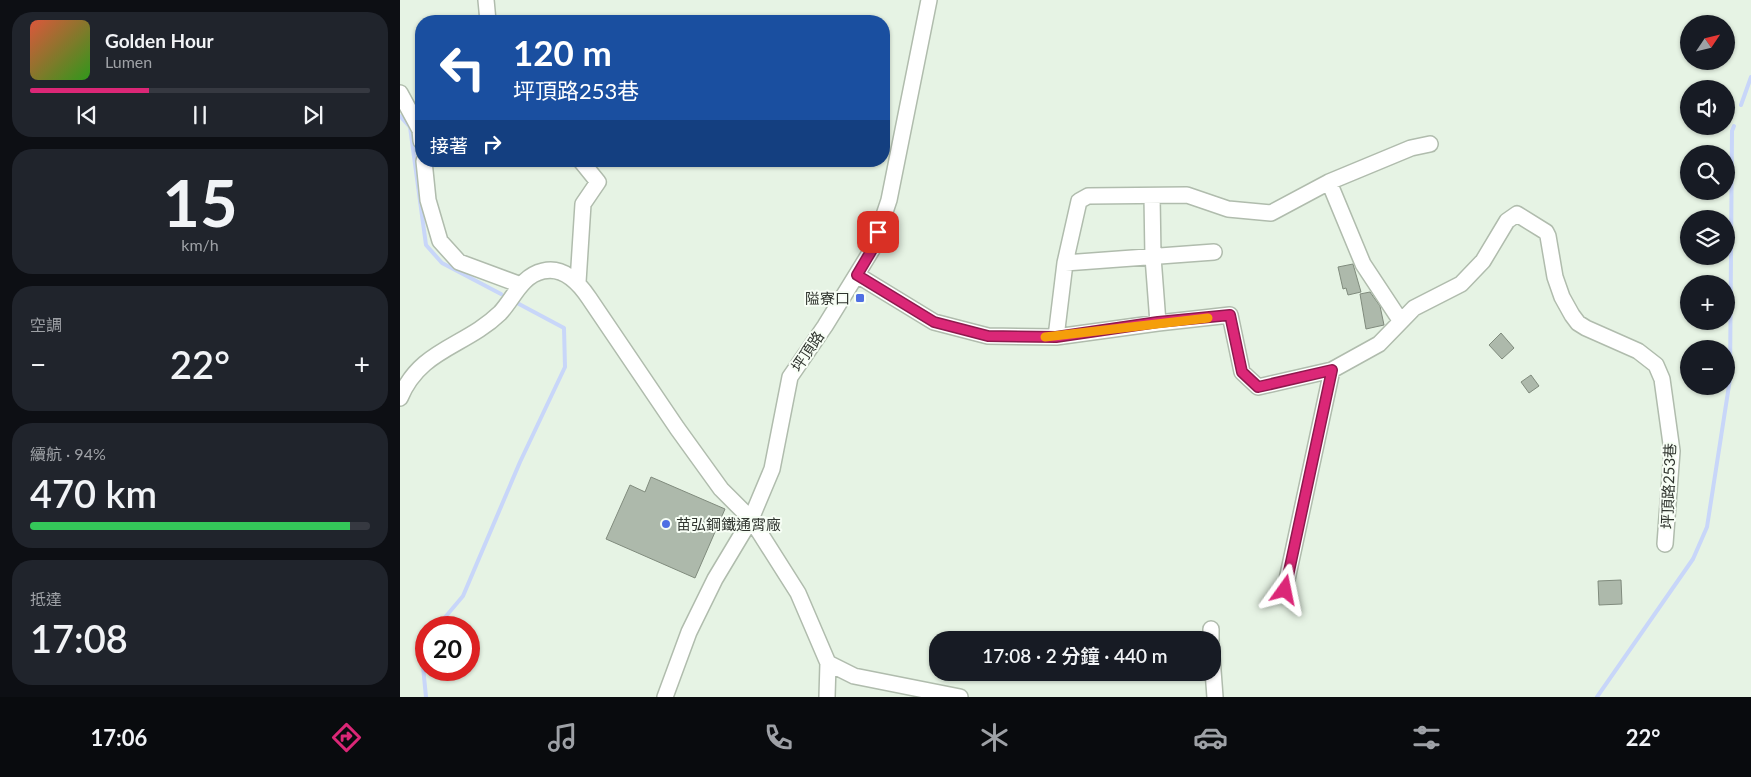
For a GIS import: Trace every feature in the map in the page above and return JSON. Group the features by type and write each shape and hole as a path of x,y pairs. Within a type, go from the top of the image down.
{"street":[{"path":"486,0 487,15"},
{"name":"坪頂路","path":"665,697 689,632 715,579 751,519 772,469 790,377 873,248 889,200 929,0"},
{"path":"400,93 415,121"},
{"path":"1056,337 1065,263 1080,201 1088,196 1187,195 1228,209 1271,213 1329,182 1412,148 1430,144"},
{"path":"425,167 428,200 440,241 459,262 521,284"},
{"path":"578,282 583,204 598,182 586,167"},
{"path":"1329,182 1363,264 1400,320"},
{"path":"1152,196 1153,257 1158,322"},
{"name":"坪頂路253巷","path":"857,275 934,322 988,336 1056,337 1158,322 1230,315 1242,372 1258,387 1332,370 1379,344 1400,320 1414,308 1461,284 1483,261 1507,222 1517,214 1546,232 1555,277 1562,297 1578,323 1638,351 1656,365 1662,378 1672,451 1665,544"},
{"path":"1065,263 1214,252"},
{"path":"400,398 406,384 419,367 488,324 501,311 521,284 533,274 544,270 555,270 578,282 721,490 751,519 798,593 828,663 827,697"},
{"path":"1285,590 1332,370"},
{"path":"828,663 854,676 960,697"},
{"path":"1214,681 1215,697"}],"building":[{"path":"1353,264 1361,292 1348,295 1346,288 1343,289 1338,267"},
{"path":"1370,292 1380,306 1384,325 1366,329 1360,294"},
{"path":"1501,333 1514,348 1502,359 1489,345"},
{"path":"1531,375 1539,386 1529,393 1521,382"},
{"name":"苗弘鋼鐵通霄廠","path":"651,477 725,509 695,578 606,539 630,485 645,492"},
{"path":"1621,580 1622,604 1599,605 1598,581"}],"waterway":[{"path":"1741,105 1751,77"},
{"path":"400,116 410,127 415,164"},
{"path":"1597,697 1693,559 1707,527 1730,379 1732,135"},
{"path":"415,167 426,245 442,263 501,294"},
{"path":"446,616 463,596 520,462 565,367 564,328 519,304"},
{"path":"424,681 426,697"}],"slow traffic":[{"path":"1045,337 1158,322 1208,318"}],"place":[{"name":"隘寮口","path":"860,298"},
{"name":"苗弘鋼鐵通霄廠","path":"666,524"}],"route":[{"path":"878,232 873,248 857,275 934,322 988,336 1056,337 1158,322 1230,315 1242,372 1258,387 1332,370 1285,590"}]}
